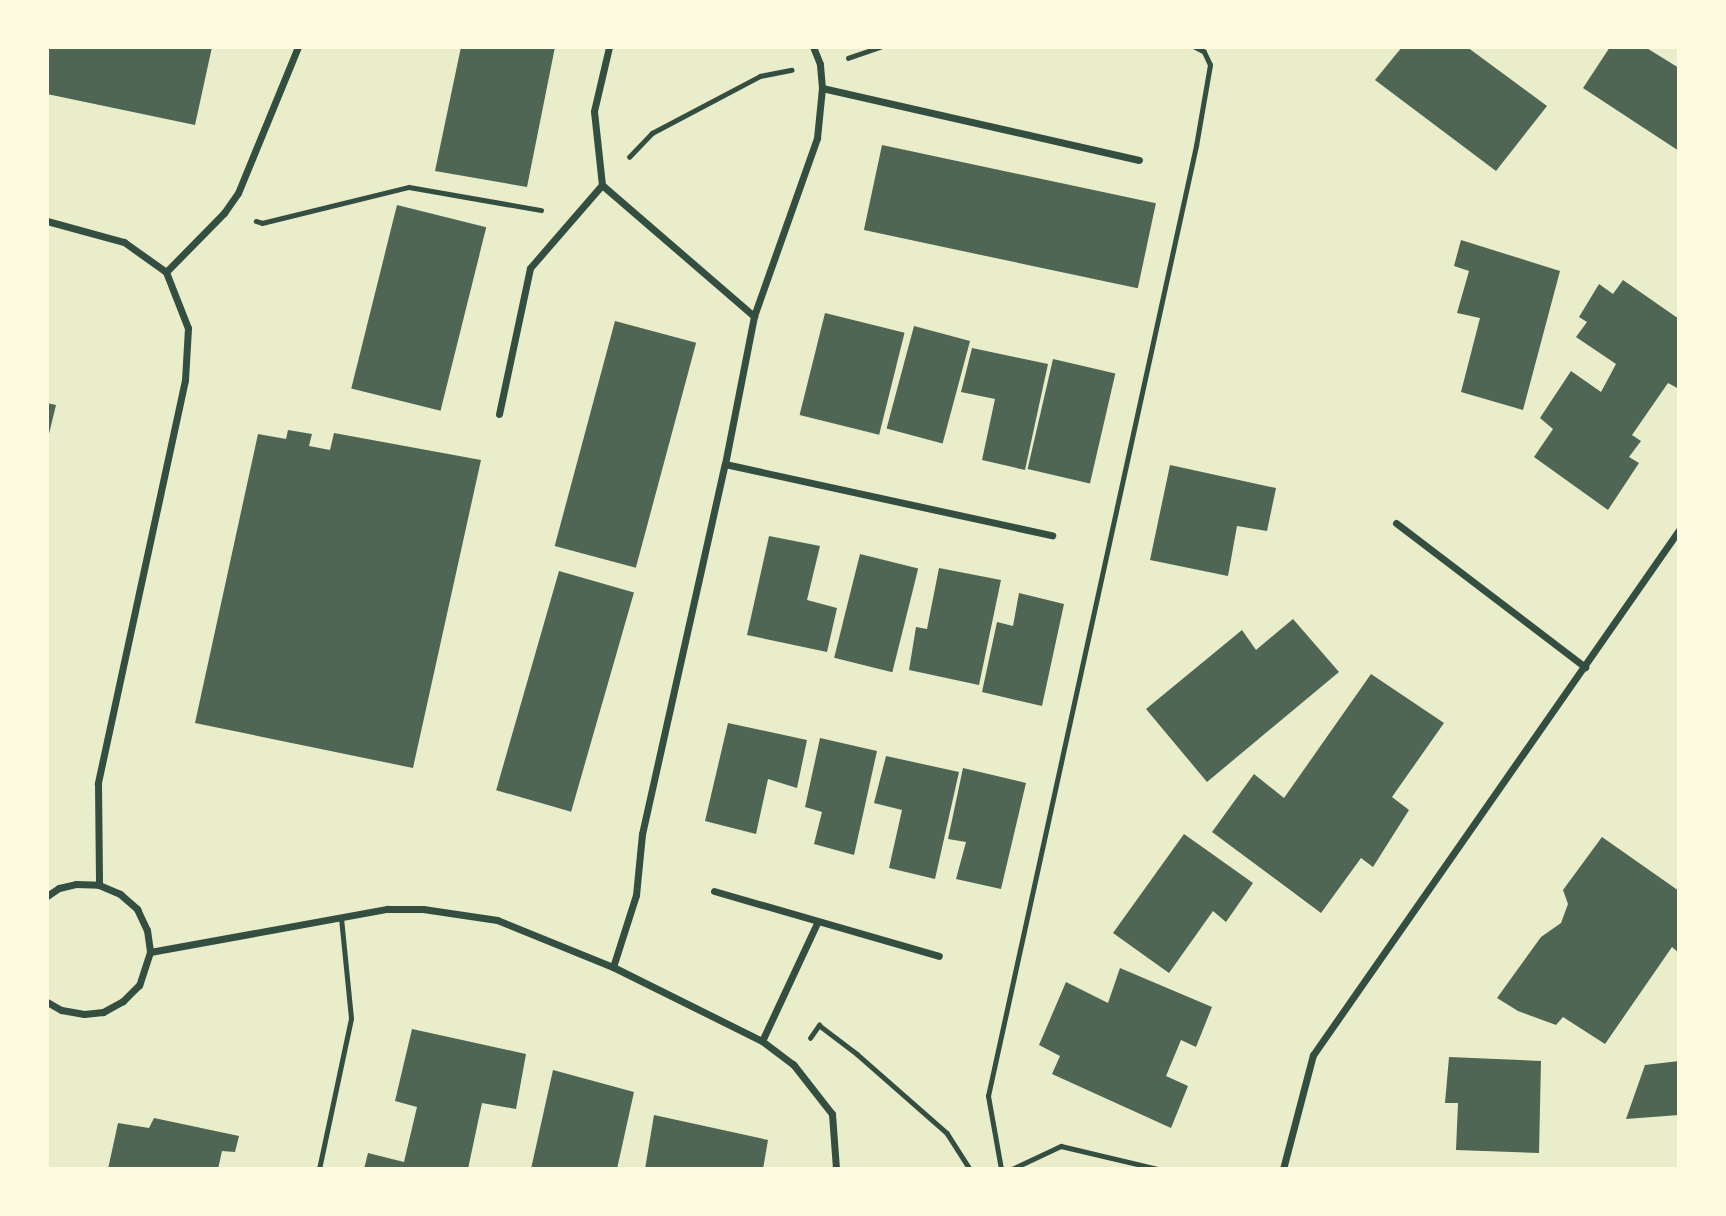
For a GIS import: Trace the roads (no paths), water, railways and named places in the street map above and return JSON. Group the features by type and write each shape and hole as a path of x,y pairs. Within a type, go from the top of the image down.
{"street":[{"path":"166,272 225,213 238,193 298,47"},
{"path":"609,47 594,111 602,185 754,316"},
{"path":"613,967 636,895 642,834 725,464 754,316 817,138 822,88 820,64 813,47"},
{"path":"822,88 1139,160"},
{"path":"499,414 530,268 602,185"},
{"path":"47,221 124,242 166,272 188,328 185,380 98,784 99,885"},
{"path":"725,464 1052,535"},
{"path":"1396,523 1585,667"},
{"path":"1283,1169 1313,1055 1679,530"},
{"path":"47,896 59,888 76,884 99,885 120,894 137,909 147,930 150,951 139,985 124,1002 103,1012 84,1014 61,1010 47,1002"},
{"path":"714,891 939,956"},
{"path":"150,951 387,909 423,909 496,920 613,967 762,1041 793,1064 832,1114 836,1169"},
{"path":"762,1041 818,921"}],"lane":[{"path":"319,1169 351,1018 341,916"}]}
